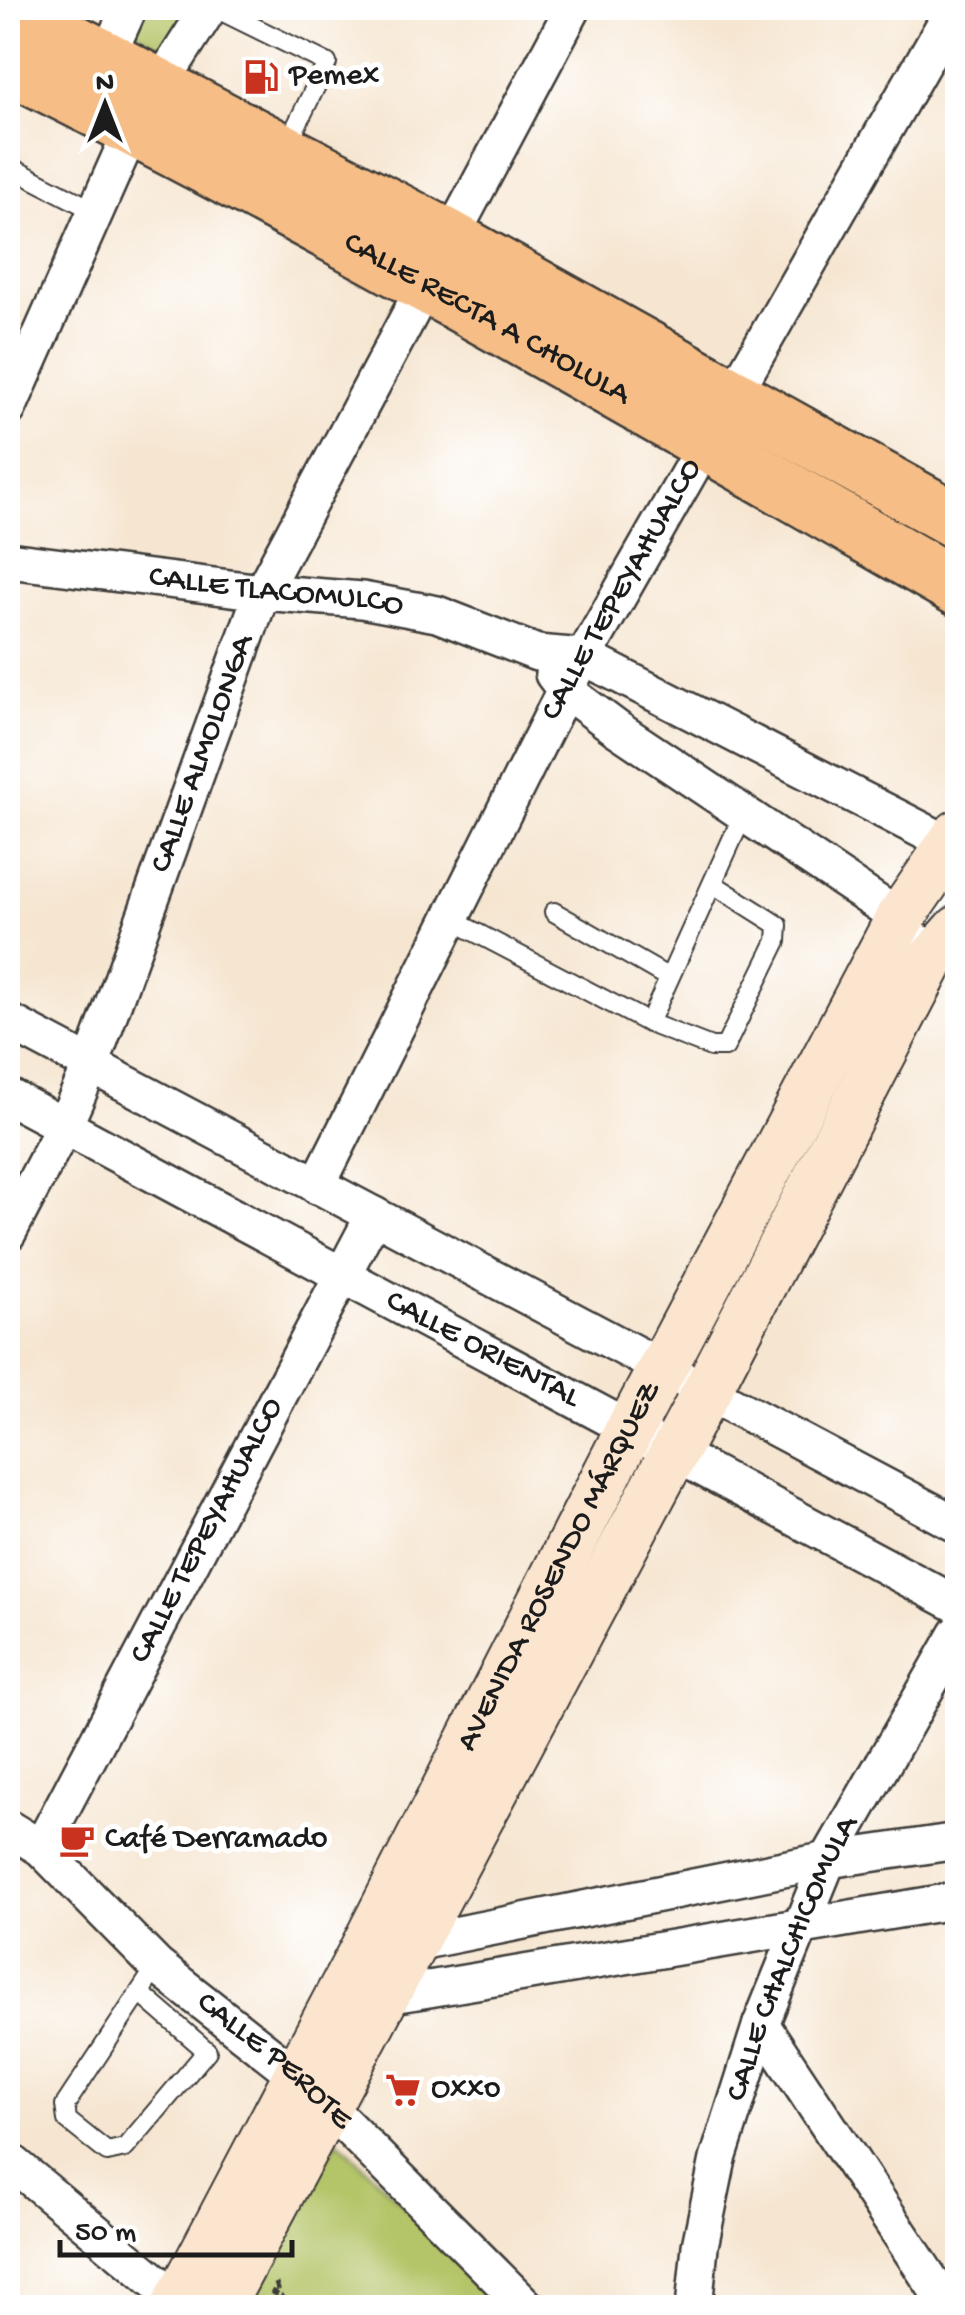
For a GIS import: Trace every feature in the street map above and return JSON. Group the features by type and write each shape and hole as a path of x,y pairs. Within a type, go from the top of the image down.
{"main road":[{"name":"CALLE RECTA A CHOLULA","path":"8,8 107,58 147,107 423,286 958,588"},
{"name":"CALLE RECTA A CHOLULA","path":"8,65 283,152 449,238 958,522"},
{"name":"AVENIDA ROSENDO MÁRQUEZ","path":"311,2091 334,2006 629,1430 900,918 953,839"},
{"name":"AVENIDA ROSENDO MÁRQUEZ","path":"190,2306 311,2091 384,1997 943,947"}],"street":[{"path":"107,58 129,8"},
{"path":"8,409 147,107 212,8"},
{"name":"CALLE ALMOLONGA","path":"8,1232 64,1126 90,1065 262,592 573,8"},
{"name":"CALLE TEPEYAHUALCO","path":"316,1186 565,690 954,8"},
{"name":"CALLE TLACOMULCO","path":"8,560 262,592 362,600 436,614 537,653 584,656 953,839"},
{"path":"537,653 565,690 943,947"},
{"name":"CALLE ORIENTAL","path":"8,1021 958,1524"},
{"name":"CALLE ORIENTAL","path":"8,1096 958,1605"},
{"name":"CALLE TEPEYAHUALCO","path":"41,1848 374,1216"},
{"name":"CALLE CHALCHICOMULA","path":"694,2308 700,2246 718,2159 762,2024 828,1860 958,1633"},
{"name":"CALLE PEROTE","path":"8,1828 41,1848 148,1979 311,2091 528,2308"},
{"path":"362,1953 828,1860 958,1841"},
{"path":"334,2006 958,1900"},
{"path":"762,2024 949,2308"},
{"path":"8,2159 190,2306"}],"lane":[{"path":"212,8 328,63 283,152"},
{"path":"8,166 96,211"},
{"path":"649,1023 744,814"},
{"path":"450,920 649,1023 710,1046 725,1046 776,940 778,925 713,884"},
{"path":"554,912 669,978"},
{"path":"148,1979 206,2051 125,2148 107,2152 67,2120 64,2105 148,1979"}],"path":[{"path":"280,2296 294,2308"}],"green space":[{"path":"143,8 193,8 169,51 133,31"},
{"path":"337,2140 509,2307 263,2308 253,2299"}],"place":[{"name":"Pemex","path":"261,77"},
{"name":"Café Derramado","path":"77,1840"},
{"name":"Oxxo","path":"403,2090"}]}
